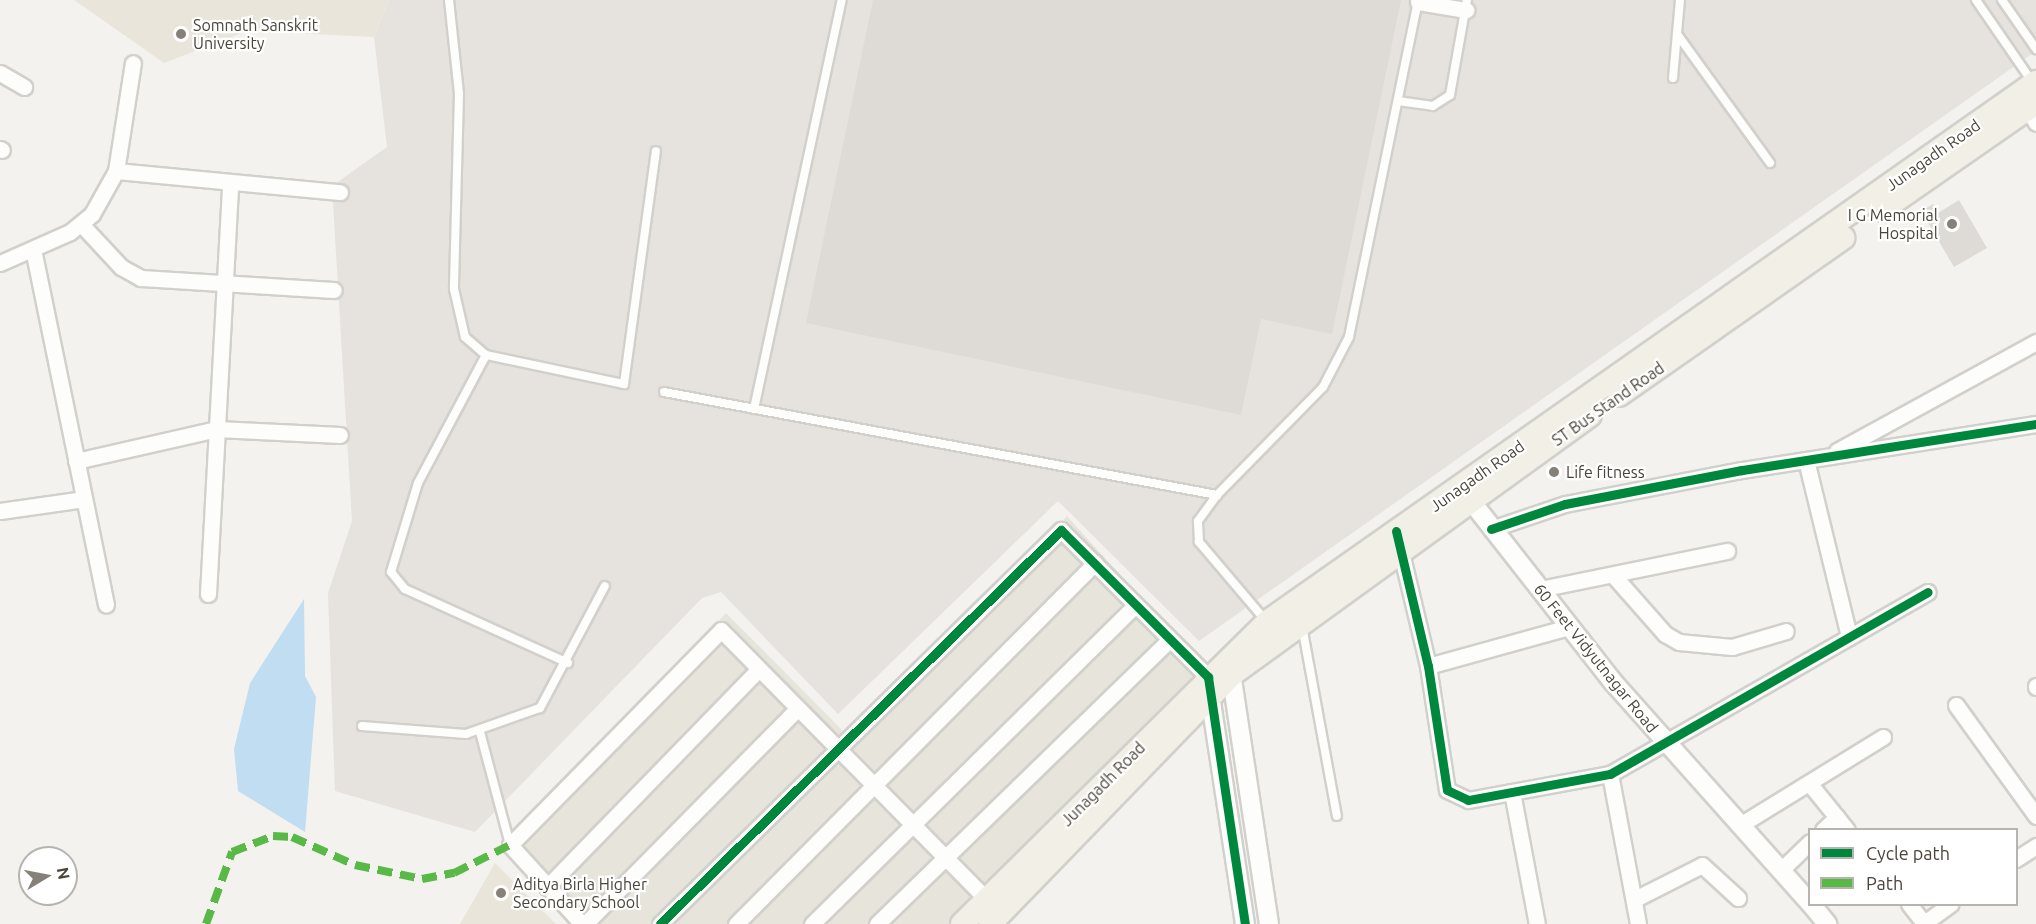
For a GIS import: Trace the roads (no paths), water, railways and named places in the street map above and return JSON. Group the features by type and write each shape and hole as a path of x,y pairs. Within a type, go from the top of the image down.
{"main road":[{"name":"ST Bus Stand Road","path":"990,924 1230,665 1301,622 1402,554 1467,496 1582,421 2031,99"},
{"name":"Junagadh Road","path":"1230,665 1267,622 1396,531 1467,496"},
{"name":"Junagadh Road","path":"962,924 1209,687"}],"street":[{"path":"1418,2 1466,5"},
{"path":"0,263 81,224 116,171 133,63"},
{"path":"0,73 24,87"},
{"path":"116,171 230,184 340,192"},
{"path":"208,594 230,184"},
{"path":"81,224 121,267 141,278 334,290"},
{"path":"33,249 106,605"},
{"path":"1826,457 2036,342"},
{"path":"1491,529 1565,504 1806,460 2036,424"},
{"path":"76,461 217,429 340,435"},
{"path":"1806,460 1849,637"},
{"name":"60 Feet Vidyutnagar Road","path":"1467,496 1569,627 1667,746 1808,902"},
{"path":"0,511 84,499"},
{"path":"660,924 842,750 1061,530 1168,640 1209,687 1245,924"},
{"path":"1396,531 1428,666 1447,790 1468,800 1610,774 1667,746 1928,592"},
{"path":"1540,589 1727,551"},
{"path":"736,924 1095,563"},
{"path":"1613,575 1665,634 1679,642 1732,647 1786,631"},
{"path":"812,924 1135,605"},
{"path":"1428,666 1569,627"},
{"path":"798,708 584,924 510,845 721,630 945,854 987,900"},
{"path":"877,924 945,854 1168,640"},
{"path":"1230,665 1269,924"},
{"path":"547,887 759,669"},
{"path":"1956,705 2036,816"},
{"path":"1740,825 1883,737"},
{"path":"1610,774 1638,924"},
{"path":"1809,783 1845,828"},
{"path":"1512,792 1537,924"},
{"path":"1825,828 1837,817"},
{"path":"1781,870 1808,843"},
{"path":"2018,859 2036,846"},
{"path":"1635,899 1702,865 1738,898"},
{"name":"60 Feet Vidyutnagar Road","path":"1812,906 1827,924"},
{"path":"1910,906 1923,923 1948,906"}],"lane":[{"path":"449,0 459,94 454,289 465,337 486,355 624,384 656,151"},
{"path":"754,409 842,0"},
{"path":"1673,78 1680,0"},
{"path":"1976,0 2031,99"},
{"path":"2002,0 2036,49"},
{"path":"1267,622 1199,542 1198,522 1217,495 1323,387 1350,337 1418,2"},
{"path":"1398,100 1433,106 1450,95 1466,5"},
{"path":"1677,34 1770,163"},
{"path":"486,355 418,483 391,572 405,589 568,663"},
{"path":"664,392 1217,495"},
{"path":"362,726 446,736 480,732 540,708 568,663 605,586"},
{"path":"1301,622 1337,816"},
{"path":"480,732 510,845"}],"water":[{"path":"304,599 305,676 316,697 305,832 238,791 234,749 250,683"}],"place":[{"name":"Somnath Sanskrit University","path":"181,34"},
{"name":"I G Memorial Hospital","path":"1952,224"},
{"name":"Life fitness","path":"1554,472"},
{"name":"Aditya Birla Higher Secondary School","path":"501,893"}]}
